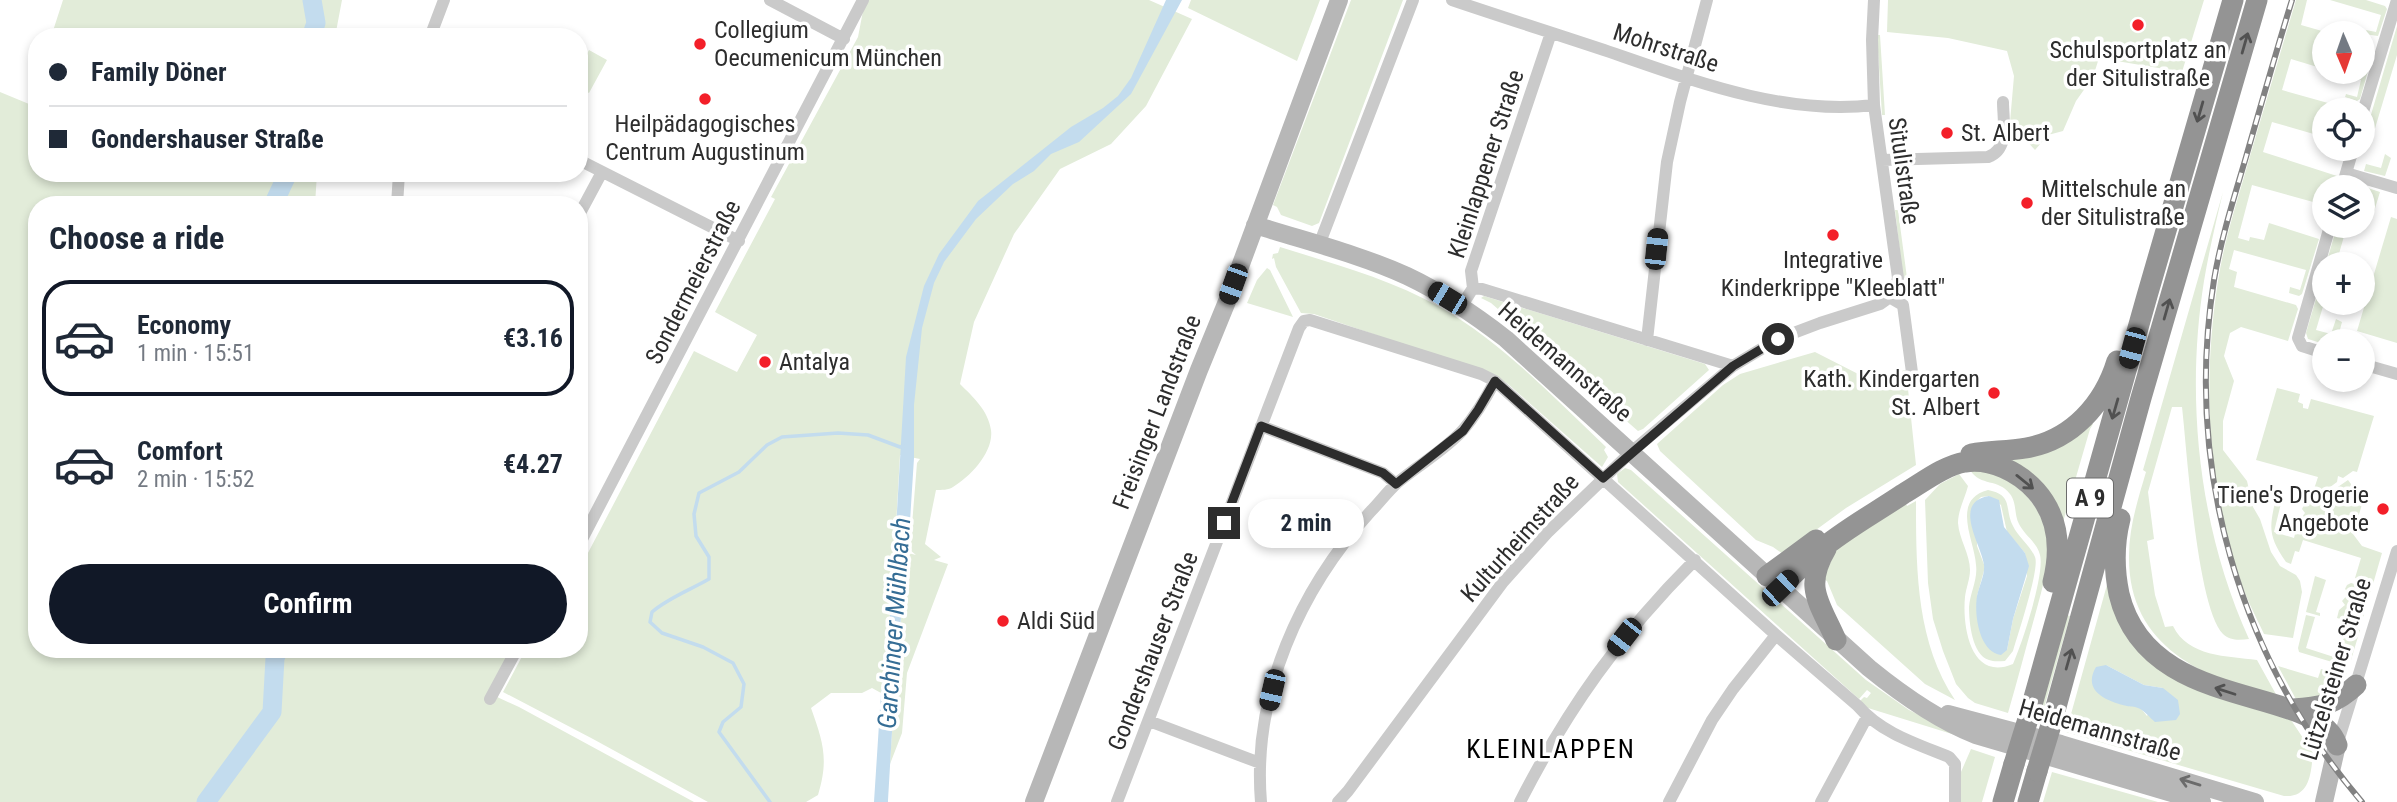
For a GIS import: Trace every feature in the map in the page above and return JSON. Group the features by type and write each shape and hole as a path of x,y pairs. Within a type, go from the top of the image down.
{"highway":[{"name":"A 9","path":"2003,802 2233,0"},
{"name":"A 9","path":"2028,802 2141,398 2257,0"},
{"path":"1773,582 1790,557 1954,456 2038,445 2074,428 2086,416 2105,388 2114,370 2127,323 2147,296"},
{"path":"2141,398 2144,432 2117,536 2115,564 2122,606 2142,639 2174,668 2222,690 2291,709 2329,729 2337,745"},
{"path":"1938,468 1972,461 1997,466 2024,480 2047,506 2057,537 2058,555 2029,670 2031,709"},
{"path":"1773,582 1900,490"},
{"path":"1831,541 1820,559 1814,582 1815,594 1836,640"},
{"path":"2291,709 2315,709 2332,704 2343,698 2356,685"}],"main road":[{"name":"Freisinger Landstraße","path":"1034,802 1339,0"},
{"name":"Heidemannstraße","path":"1255,226 1406,276 1461,307 1506,339 1836,640 1891,686 1955,726 1976,735 2202,802"},
{"name":"Heidemannstraße","path":"1931,710 2074,748 2255,802"},
{"name":"Lützelsteiner Straße","path":"2324,802 2337,745"}],"street":[{"path":"433,28 444,0"},
{"path":"770,0 844,40"},
{"name":"Sondermeierstraße","path":"588,528 863,0"},
{"path":"1319,245 1413,0"},
{"name":"Mohrstraße","path":"1452,0 1686,78 1778,100 1834,106 1874,105"},
{"path":"1647,340 1665,175 1686,78 1707,0"},
{"name":"Situlistraße","path":"1874,0 1874,105 1898,278 1896,291 1891,298"},
{"path":"2367,98 2397,0"},
{"name":"Kleinlappener Straße","path":"1461,307 1473,288 1471,271 1551,33"},
{"path":"1882,160 1988,157 2000,151 2004,143 2003,102"},
{"path":"2350,161 2346,173 2397,188"},
{"path":"588,165 738,241"},
{"path":"588,198 602,172"},
{"path":"2312,349 2302,346 2298,334 2326,238"},
{"path":"1473,288 1733,366"},
{"path":"1891,298 1903,305 1913,380"},
{"name":"Kulturheimstraße","path":"1338,802 1503,582 1547,533 1630,453 1733,366 1778,339 1891,298"},
{"name":"Gondershauser Straße","path":"1117,802 1299,328 1304,321 1310,320 1481,374 1495,381"},
{"path":"2375,368 2397,374"},
{"path":"1261,802 1260,763 1268,709 1289,636 1306,601 1345,540 1396,484 1463,431 1495,381 1858,706 1867,717 1892,733 1949,757 1955,764 1955,802"},
{"path":"1261,426 1383,473 1396,484"},
{"name":"Lützelsteiner Straße","path":"2337,745 2397,551"},
{"path":"1520,802 1549,745 1601,667 1649,607 1695,560"},
{"path":"1669,802 1712,720 1776,635"},
{"path":"490,699 512,658"},
{"path":"1821,802 1867,717"},
{"path":"1149,722 1260,763"}],"green space":[{"path":"63,0 342,0 337,28 54,28"},
{"path":"868,0 1149,0 1192,19 1146,106 1111,144 1060,169 1014,234 974,322 960,384 983,410 991,430 991,438 985,455 967,477 951,488 936,490 925,544 941,557 934,560 948,564 907,673 902,733 890,764 896,664 908,553 916,555 910,550 917,463 920,459 900,455 892,597 881,693 872,688 862,693 831,693 811,708 819,731 824,761 818,795 806,802 708,802 503,692 521,658 588,658 588,553 694,351 737,372 757,335 715,312 775,199 771,197 858,37"},
{"path":"1191,0 1320,0 1297,61 1188,8"},
{"path":"1351,0 1403,0 1319,223 1312,226 1281,215 1273,205"},
{"path":"1888,0 2204,0 2182,72 2099,58 2093,77 2076,101 2063,131 2048,135 2035,150 2010,122 2014,76 2007,51 1948,38 1887,32"},
{"path":"2296,0 2307,0 2301,25 2312,28 2312,65 2291,59 2282,90 2312,98 2312,134 2272,122 2263,152 2334,175 2312,175 2312,202 2252,185 2238,238 2249,241 2250,237 2264,240 2269,223 2319,239 2315,252 2312,252 2312,262 2299,296 2289,293 2290,287 2300,290 2306,270 2234,250 2229,269 2237,272 2234,287 2296,305 2298,309 2288,341 2241,327 2230,333 2224,356 2234,381 2223,421 2223,450 2247,481 2253,507 2271,552 2280,566 2296,575 2300,581 2302,592 2293,638 2264,634 2250,605 2228,541 2214,467 2209,392 2213,317 2224,251"},
{"path":"2330,0 2366,0 2385,6 2387,9 2378,36 2375,36 2381,15"},
{"path":"2397,26 2397,55 2375,128 2375,101"},
{"path":"1877,35 1880,35 1885,115 1882,115"},
{"path":"588,52 607,60 589,93 588,92"},
{"path":"2360,84 2364,84 2360,98 2345,97 2346,94 2357,97"},
{"path":"0,92 28,104 28,182 316,182 316,196 28,196 28,658 507,658 495,696 694,802 0,802"},
{"path":"2385,154 2391,158 2385,176 2364,171 2366,164 2381,168"},
{"path":"2375,190 2380,192 2375,208"},
{"path":"2223,192 2206,270 2198,326 2197,418 2208,509 2218,553 2249,639 2232,639 2223,634 2214,619 2206,594 2195,527 2182,407 2172,407 2148,492 2154,539 2147,541 2155,595 2165,627 2173,626 2188,644 2209,653 2257,660 2278,698 2223,680 2175,654 2156,636 2141,614 2132,587 2129,545 2134,513 2146,472 2143,470"},
{"path":"1895,210 1898,210 1907,278 1903,278"},
{"path":"2391,217 2397,219 2397,343 2375,336 2375,329 2358,329 2362,315 2375,315 2375,271"},
{"path":"2334,238 2344,238 2339,252 2329,252"},
{"path":"1280,247 1402,288 1463,321 1527,372 1606,447 1604,450 1608,457 1602,467 1508,384 1494,375 1314,314 1301,313 1276,267 1274,258 1272,259"},
{"path":"1267,268 1293,317 1247,303 1257,280"},
{"path":"1484,296 1705,364 1709,370 1638,431 1491,303 1481,298"},
{"path":"2312,312 2312,315 2320,315 2316,329 2312,329 2312,340 2308,339 2306,333"},
{"path":"2336,319 2342,322 2340,329 2333,329"},
{"path":"1815,352 1866,378 1906,370 1916,465 1846,508 1783,554 1756,540 1660,451 1657,444 1723,385 1740,374"},
{"path":"2277,388 2300,394 2298,402 2303,404 2303,408 2308,409 2311,399 2374,416 2357,472 2353,471 2343,478 2338,476 2337,482 2314,499 2311,498 2318,477 2256,460"},
{"path":"2090,422 2093,424 2063,522 2050,494 2037,479 2011,460"},
{"path":"1625,468 1631,470 1866,680 1909,710 1968,739 1868,708 1860,701 1871,693 1867,690 1859,699 1618,482 1617,474"},
{"path":"1970,470 2001,477 2014,485 2035,507 2046,535 2048,551 2043,585 2008,713 1975,703 1956,684 1933,619 1928,583 1925,500 1940,484 1959,474 1968,486 1958,523 1970,570 1965,597 1965,623 1972,648 1979,659 1987,665 1999,668 2013,664 2036,593 2040,555 2019,524 2012,498 2005,489 1979,479"},
{"path":"2348,480 2351,484 2349,494 2364,498 2353,534 2362,546 2382,553 2373,584 2355,578 2361,558 2303,540 2299,552 2295,551 2291,564 2286,562 2273,538 2271,525 2276,498 2282,499 2274,532 2294,538 2296,530 2302,524 2299,521 2305,513 2302,509 2304,505 2313,504"},
{"path":"1988,490 2002,495 2013,526 2035,557 2034,574 2023,617 2013,651 2005,661 1993,661 1983,657 1975,645 1971,629 1969,607 1976,570 1967,512 1977,495","holes":["1989,496 2001,505 2007,532 2025,553 2027,576 2013,619 2007,650 1977,596 1985,567 1977,546 1977,501 1981,497"]},
{"path":"1916,501 1921,604 1932,654 1955,700 1925,684 1837,605 1827,581 1823,579 1837,548 1906,504 1907,506"},
{"path":"2110,574 2131,636 2287,714 2313,753 2308,783 2304,789 2293,796 2284,796 2066,732","holes":["2106,665 2144,685 2163,688 2147,716"]},
{"path":"2315,576 2326,580 2316,612 2320,613 2320,616 2306,612"},
{"path":"2351,583 2371,589 2361,625 2337,618 2339,610 2345,605 2342,601 2349,593 2345,589"},
{"path":"2067,615 2070,616 2040,722 2036,721"},
{"path":"2306,615 2315,617 2306,648 2337,658 2347,628 2338,624 2360,630 2351,660 2332,662 2299,652"},
{"path":"2278,666 2318,678 2321,669 2332,672 2347,671 2335,691 2298,703"},
{"path":"1971,749 1995,757 1982,802 1961,802 1961,772"},
{"path":"2052,772 2158,802 2043,802"}],"water":[{"path":"1166,0 1182,0 1131,94 1079,142 1051,154 1034,171 1013,184 976,219 944,262 934,283 922,328 914,405 914,458 908,553 896,664 888,802 874,802 881,693 892,597 906,357 924,286 939,254 978,201 1071,127 1118,96 1131,78"},
{"path":"1989,496 1999,500 2004,527 2025,553 2029,566 2007,650 2001,655 1988,647 1983,640 1976,613 1984,565 1970,515 1978,500"},
{"path":"2106,665 2144,685 2163,688 2178,700 2180,714 2176,720 2155,722 2137,707 2111,701 2098,694 2092,683 2092,675 2096,667"}],"waterway":[{"path":"312,0 316,23 314,28"},
{"path":"277,196 284,182"},
{"name":"Garchinger Mühlbach","path":"770,802 719,732 723,722 741,707 744,684 733,663 703,647 662,633 650,622 652,612 709,579 709,557 696,536 694,514 699,493 739,472 767,445 782,437 838,433 868,435 903,446"},
{"path":"206,802 272,712 275,658"}],"railway":[{"path":"2292,0 2232,203 2217,264 2207,350 2207,421 2215,490 2231,558 2253,623 2283,686 2319,746 2362,802"}],"place":[{"name":"Schulsportplatz an der Situlistraße","path":"2138,25"},
{"name":"Collegium Oecumenicum München","path":"700,44"},
{"name":"Heilpädagogisches Centrum Augustinum","path":"705,99"},
{"name":"St. Albert","path":"1947,133"},
{"name":"Mittelschule an der Situlistraße","path":"2027,203"},
{"name":"Integrative Kinderkrippe \"Kleeblatt\"","path":"1833,235"},
{"name":"Antalya","path":"765,362"},
{"name":"Kath. Kindergarten St. Albert","path":"1994,393"},
{"name":"Tiene's Drogerie Angebote","path":"2383,509"},
{"name":"Aldi Süd","path":"1003,621"}],"district":[{"name":"KLEINLAPPEN","path":"1551,749"}],"route":[{"path":"1224,523 1261,426 1383,473 1396,484 1463,431 1495,381 1603,478 1733,366 1778,339"}]}
